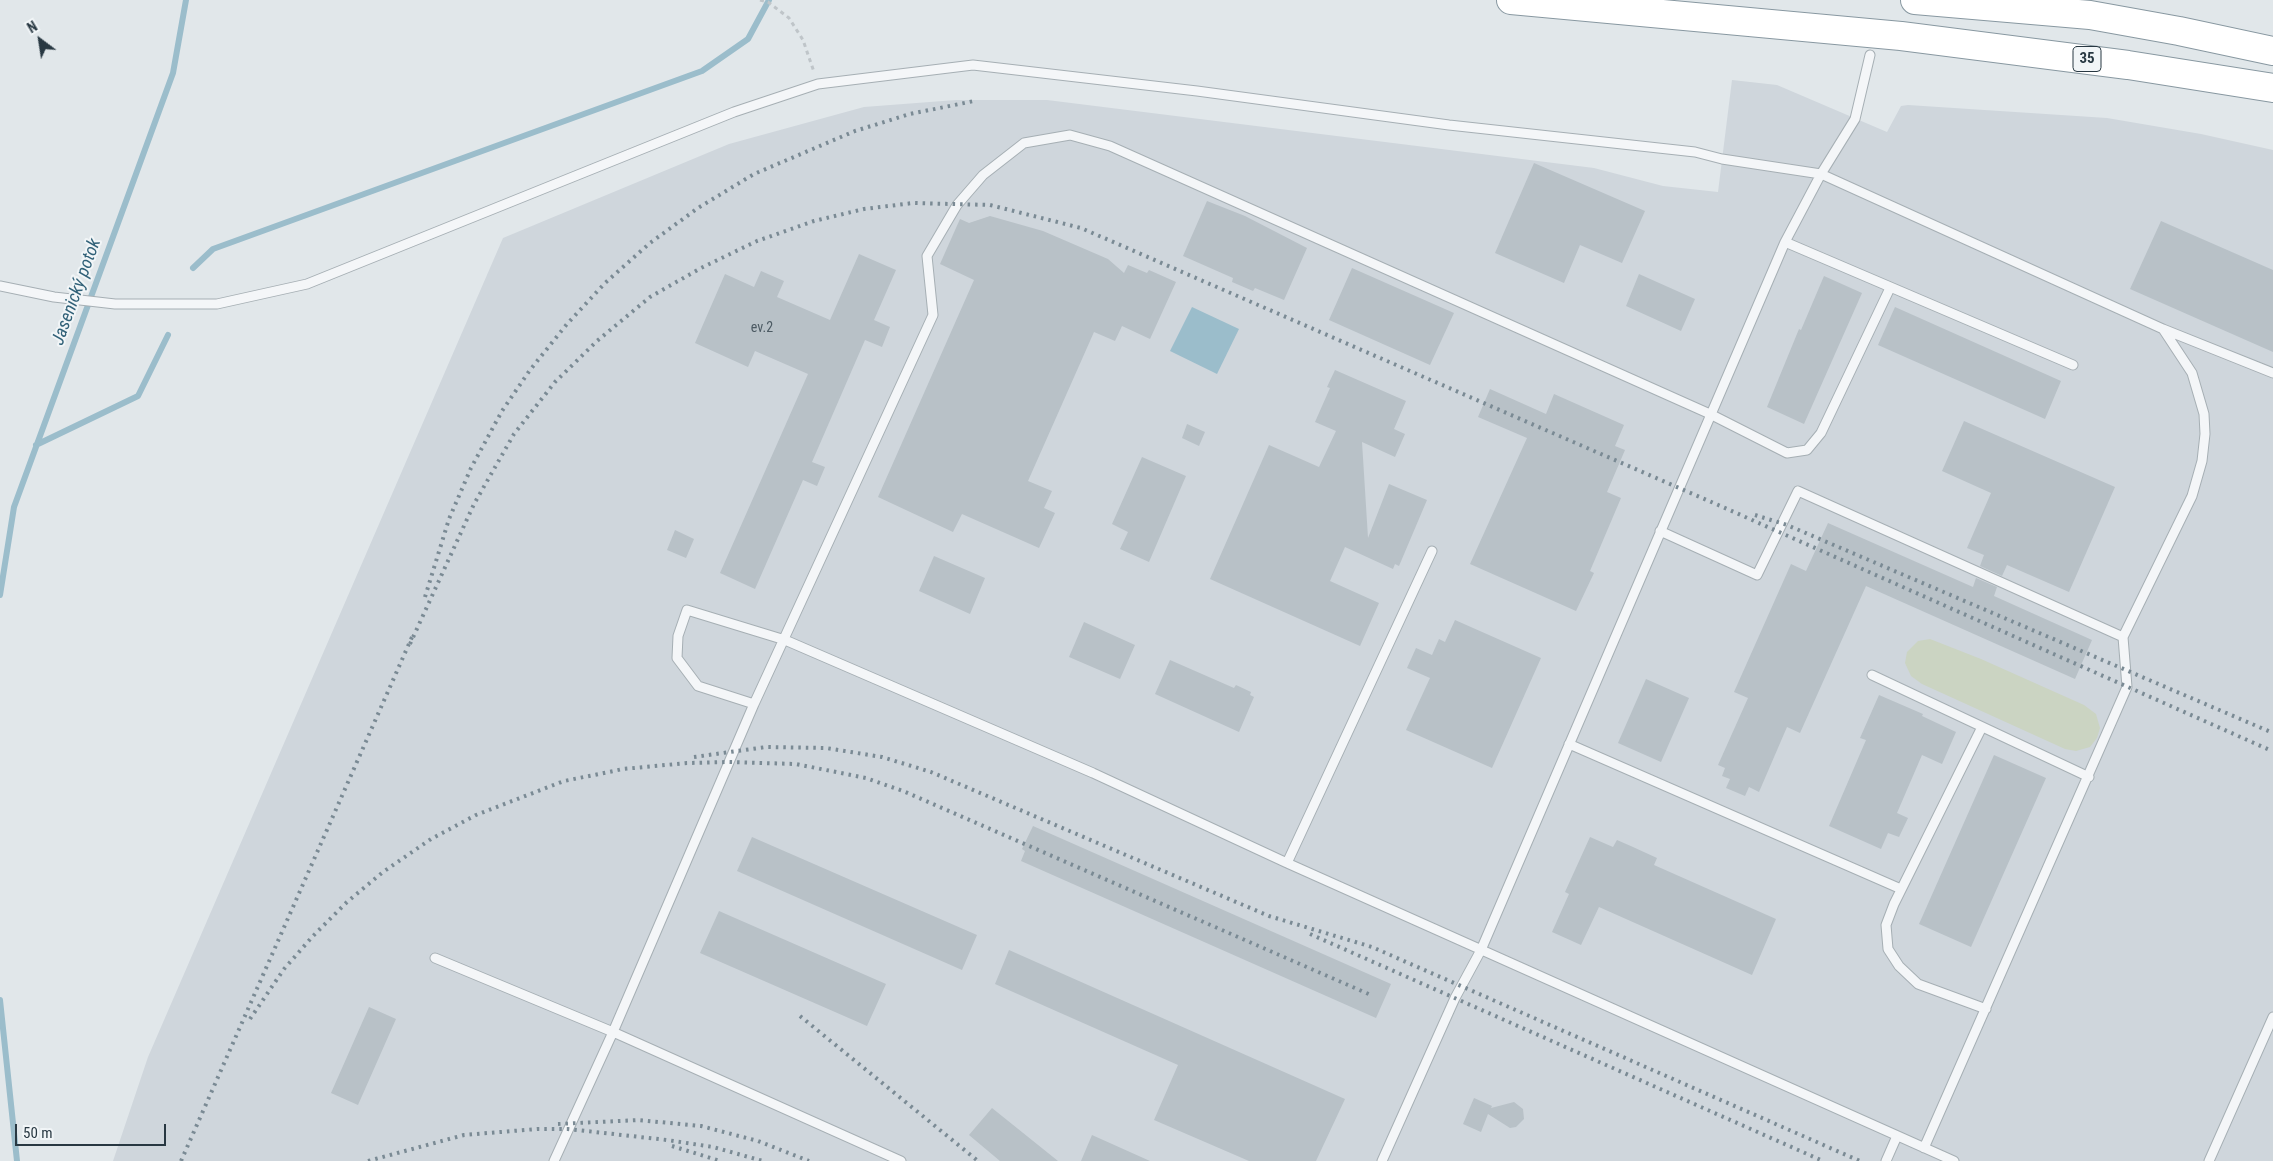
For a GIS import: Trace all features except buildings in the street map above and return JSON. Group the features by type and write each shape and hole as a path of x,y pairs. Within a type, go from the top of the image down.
{"highway":[{"name":"35","path":"1511,0 1901,36 2128,64 2273,88"},
{"path":"1915,0 2090,15 2273,51"}],"lane":[{"path":"1382,1161 1455,998 1481,950 1785,242 1855,119 1870,55"},
{"path":"0,286 54,297 116,304 218,304 307,284 734,112 818,84 973,65 1197,91 1449,124 1695,152 1722,159 1822,174 2163,329 2273,373"},
{"path":"554,1161 613,1032 754,704 933,315 927,256 957,204 983,175 1024,143 1070,135 1110,146 1710,414 1787,453 1807,450 1821,433 1890,288"},
{"path":"1785,242 2073,365"},
{"path":"1924,1148 2127,686 2123,637 2192,496 2202,461 2205,434 2204,414 2192,373 2163,329"},
{"path":"1660,531 1757,575 1798,491 2123,637"},
{"path":"1287,862 1432,551"},
{"path":"754,704 698,686 677,658 678,636 688,610 785,640 1093,773 1481,950 1954,1161"},
{"path":"1872,675 2089,776"},
{"path":"1982,727 1901,888 1886,925 1888,949 1899,966 1918,984 1986,1009"},
{"path":"1569,744 1901,888"},
{"path":"435,958 613,1032 901,1161"},
{"path":"2209,1161 2273,1017"},
{"path":"1886,1161 1897,1136"}],"path":[{"path":"760,0 768,2 789,18 803,40 818,84"}],"shaded area":[{"path":"1732,80 1777,85 1887,132 1901,106 1908,105 2107,118 2201,134 2273,150 2273,1161 113,1161 148,1057 503,238 729,144 864,107 956,100 1047,100 1594,168 1663,186 1718,192"}],"green space":[{"path":"1930,639 1981,659 2084,705 2096,714 2100,728 2097,738 2090,747 2076,751 2065,749 1922,684 1911,676 1905,663 1907,652 1918,641"}],"water":[{"path":"1192,307 1239,329 1217,374 1170,351"}],"waterway":[{"name":"Jasenický potok","path":"0,595 14,507 173,73 186,0"},
{"path":"193,268 213,249 702,71 748,39 769,0"},
{"path":"36,445 138,396 168,335"},
{"name":"Jasenický potok","path":"0,1000 17,1161"}],"railway":[{"path":"425,597 449,519 471,468 502,411 530,370 567,324 605,283 650,243 698,208 754,174 855,131 910,114 974,101"},
{"path":"410,644 474,504 514,434 555,382 597,341 650,297 701,268 757,241 814,221 864,209 913,203 990,205 1081,228 1716,504 2272,751"},
{"path":"1755,515 1787,525 2273,733"},
{"path":"181,1161 412,637"},
{"path":"694,757 766,747 826,748 882,757 931,772 1269,916 1372,947 1860,1161"},
{"path":"250,1019 284,969 347,902 383,872 431,839 476,815 564,781 623,769 687,763 729,762 796,764 866,778 903,791 1371,995"},
{"path":"1310,934 1823,1161"},
{"path":"800,1016 978,1161"},
{"path":"558,1124 638,1120 701,1126 758,1141 809,1161"},
{"path":"368,1161 464,1135 537,1129 568,1129 667,1140 713,1147 763,1161"},
{"path":"672,1146 720,1161"}]}
